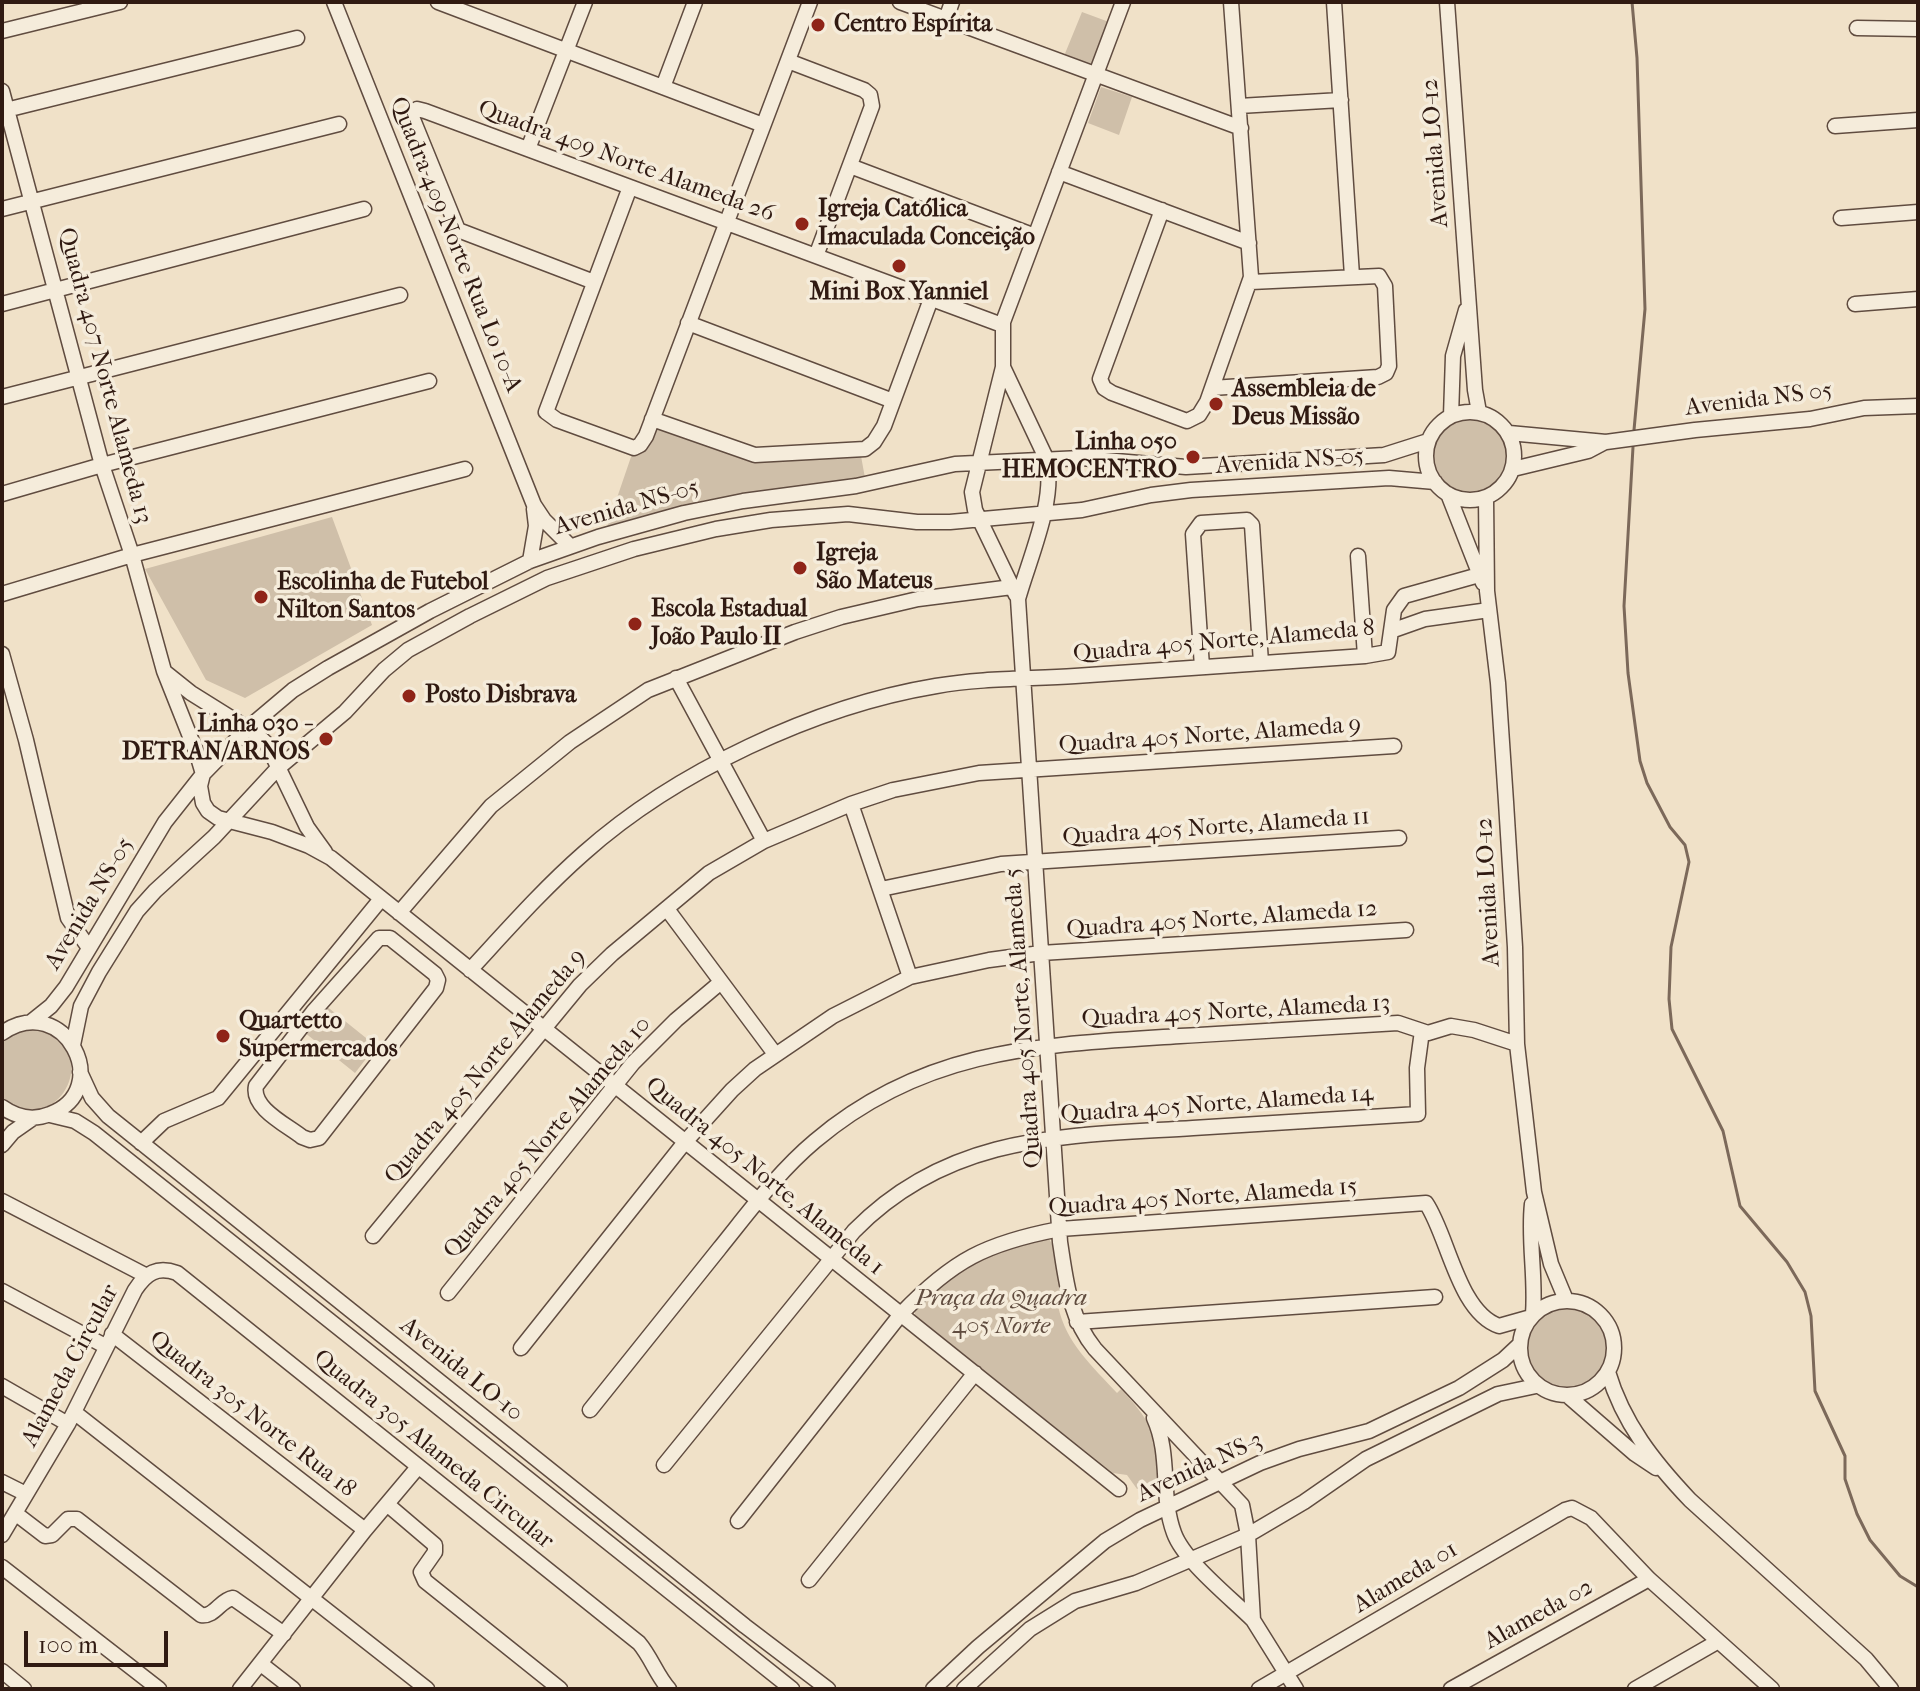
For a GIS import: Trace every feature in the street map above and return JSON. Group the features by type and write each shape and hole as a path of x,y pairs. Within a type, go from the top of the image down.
{"street":[{"path":"2,31 120,2"},
{"name":"Quadra 409 Norte Rua Lo 10-A","path":"334,2 534,505 570,546"},
{"path":"438,2 472,8 566,50 763,125"},
{"path":"528,149 585,2"},
{"path":"663,87 695,2"},
{"path":"630,187 546,412 557,420 628,448 638,447 644,440 810,2"},
{"path":"900,2 1241,128"},
{"path":"946,19 952,2"},
{"path":"1015,593 979,520 972,492 1003,367 1002,325 1123,2"},
{"path":"1162,210 1100,373 1102,385 1109,392 1188,421 1196,418 1204,408 1251,282 1231,2"},
{"path":"1334,2 1352,276"},
{"name":"Avenida LO-12","path":"1447,2 1479,412"},
{"path":"1857,28 1918,29"},
{"path":"5,111 297,38"},
{"path":"788,61 864,90 870,95 872,106 816,256"},
{"name":"Quadra 407 Norte Alameda 13","path":"2,91 102,465 132,555 164,671 203,774 200,786 205,807 218,818 228,821"},
{"path":"1239,106 1341,100"},
{"name":"Quadra 409 Norte Alameda 26","path":"594,282 458,230 412,117 415,110 422,110 1002,325"},
{"path":"1835,126 1918,120"},
{"path":"2,209 339,124"},
{"path":"850,166 1035,236"},
{"path":"1059,172 1249,243"},
{"path":"2,304 364,209"},
{"path":"1841,218 1918,212"},
{"path":"1212,388 1378,377 1386,373 1390,359 1382,278 1375,275 1251,282"},
{"path":"2,397 400,295"},
{"path":"652,419 755,455 859,451 869,447 880,434 931,299"},
{"path":"1855,304 1918,299"},
{"name":"Avenida LO-12","path":"1451,416 1453,356 1468,300"},
{"path":"688,323 893,401"},
{"path":"1003,367 1046,458 1049,480 1043,514 1015,593"},
{"path":"2,494 102,465 429,381"},
{"name":"Avenida NS 05","path":"1509,433 1606,442 1810,419 1864,408 1918,406"},
{"path":"1479,412 1501,423 1509,433 1514,444 1513,469 1508,481 1486,498 1460,499 1448,494 1435,482 1426,461 1428,441 1440,423 1451,416 1479,412"},
{"name":"Avenida NS-05","path":"2,1033 61,994 165,822 203,774 278,701 328,668 450,600 530,561 570,546 708,508 856,486 937,467 1046,458 1106,458 1178,468 1384,455 1428,441"},
{"name":"Avenida NS 05","path":"1513,469 1588,451 1606,442"},
{"path":"2,594 132,555 465,469"},
{"name":"Avenida NS-05","path":"80,1072 79,1058 73,1045 81,1006 129,922 155,891 277,769 345,712 384,670 408,650 520,590 579,566 683,536 771,520 834,514 930,523 1096,508 1151,495 1191,490 1389,478 1435,482"},
{"name":"Avenida LO-12","path":"1448,494 1487,591"},
{"name":"Avenida LO-12","path":"1486,498 1487,591 1498,683 1507,816 1517,1044 1534,1192 1551,1264 1566,1300"},
{"name":"Quadra 409 Norte Rua Lo 10-A","path":"530,561 536,526 534,505"},
{"path":"1202,667 1193,534 1201,523 1247,520 1252,525 1261,663"},
{"path":"1358,556 1365,656"},
{"name":"Quadra 405 Norte, Alameda 8","path":"470,970 529,905 585,852 623,822 719,761 841,709 937,685 1388,652 1394,610 1404,596 1479,575"},
{"path":"399,913 491,806 570,742 648,690 841,617 918,599 1015,593"},
{"name":"Quadra 405 Norte, Alameda 5","path":"1015,593 1060,1229 1067,1287 1077,1322 1095,1349 1242,1505 1248,1535 1253,1620"},
{"path":"1391,631 1425,619 1489,610"},
{"path":"2,654 26,740 68,918 89,948"},
{"path":"164,671 267,744 312,835 331,858"},
{"path":"676,678 764,841"},
{"name":"Quadra 405 Norte, Alameda 9","path":"1029,770 1394,746"},
{"name":"Quadra 405 Norte Alameda 9","path":"373,1236 542,1028 612,954 709,873 764,841 851,804 893,790 979,773 1029,770"},
{"path":"851,804 910,977"},
{"path":"228,821 272,832 331,858"},
{"name":"Quadra 405 Norte, Alameda 11","path":"881,889 957,872 1035,862 1399,838"},
{"name":"Quadra 405 Norte, Alameda 1","path":"331,858 1119,1489"},
{"path":"141,1143 164,1121 218,1098 381,899"},
{"path":"667,909 775,1054"},
{"name":"Quadra 405 Norte, Alameda 12","path":"521,1348 685,1142 732,1090 775,1054 833,1016 910,977 989,960 1041,953 1406,930"},
{"path":"379,938 390,938 438,980 436,988 355,1093 319,1138 310,1140 259,1103 255,1092 256,1086 313,1012 379,938"},
{"name":"Quadra 405 Norte Alameda 10","path":"448,1293 614,1085 652,1043 721,982"},
{"path":"299,1001 313,1012"},
{"path":"17,1023 53,1027 73,1045"},
{"name":"Quadra 405 Norte, Alameda 13","path":"590,1410 791,1163 816,1140 893,1089 957,1064 1047,1045 1398,1023 1428,1033 1451,1026 1474,1030 1517,1044"},
{"name":"Quadra 405 Norte, Alameda 14","path":"664,1465 830,1258 868,1216 922,1178 953,1162 985,1151 1054,1137 1418,1114 1417,1068 1422,1031"},
{"path":"2,1107 19,1116 33,1118 50,1115 70,1100 80,1072"},
{"name":"Avenida LO-10","path":"80,1072 88,1091 102,1110 141,1143 732,1616 828,1689"},
{"name":"Avenida LO-10","path":"50,1115 75,1121 94,1133 792,1689"},
{"path":"2,1145 13,1132 33,1118"},
{"name":"Avenida LO-12","path":"1532,1315 1535,1290 1529,1241 1534,1192"},
{"path":"2,1201 145,1275"},
{"name":"Quadra 405 Norte, Alameda 15","path":"738,1521 901,1314 938,1278 971,1256 1008,1240 1060,1229 1426,1203 1456,1275 1485,1319 1499,1326 1532,1315"},
{"name":"Alameda Circular","path":"2,1535 71,1418 108,1340 145,1275 162,1270"},
{"name":"Quadra 305 Alameda Circular","path":"162,1270 177,1273 639,1643 650,1656 663,1686"},
{"name":"Quadra 305 Norte Rua 18","path":"5,1292 108,1340 365,1530"},
{"path":"1077,1322 1435,1297"},
{"path":"964,1689 1030,1629 1067,1605 1088,1595 1136,1583 1248,1535 1304,1502 1366,1459 1498,1394 1536,1386 1567,1395 1583,1393 1597,1385 1608,1372 1614,1348 1613,1335 1596,1310 1582,1302 1566,1300 1542,1306 1532,1315 1519,1345 1523,1368 1536,1386"},
{"name":"Avenida NS-3","path":"933,1689 978,1647 1105,1541 1140,1520 1260,1463 1299,1449 1369,1431 1459,1388 1503,1360 1519,1345"},
{"path":"1608,1372 1625,1418 1664,1472 1690,1500 1866,1659 1891,1689"},
{"path":"809,1580 975,1373"},
{"path":"2,1386 71,1418 312,1597 427,1689"},
{"path":"1567,1395 1635,1454 1664,1472"},
{"name":"Quadra 405 Norte, Alameda 5","path":"1149,1407 1162,1439 1175,1536 1191,1559 1253,1620 1296,1689"},
{"path":"240,1689 418,1467"},
{"path":"2,1482 26,1494"},
{"path":"388,1505 435,1545 435,1552 421,1572 425,1581 560,1689"},
{"name":"Alameda 01","path":"1259,1689 1565,1510 1576,1509 1591,1518 1649,1579"},
{"path":"15,1513 45,1536 52,1535 68,1519 77,1519 197,1613 207,1616 233,1598 284,1634"},
{"path":"2,1567 159,1689"},
{"path":"1649,1579 1772,1689"},
{"name":"Alameda 02","path":"1451,1689 1649,1579"},
{"path":"1635,1689 1717,1642"},
{"path":"261,1664 293,1689"},
{"path":"2,1671 24,1689"}],"green space":[{"path":"1082,12 1109,22 1095,61 1090,64 1064,56"},
{"path":"1101,87 1132,97 1119,135 1088,123"},
{"path":"1470,416 1485,419 1498,428 1507,441 1510,456 1507,471 1498,484 1485,493 1470,496 1455,493 1442,484 1433,471 1430,456 1433,441 1442,428 1455,419"},
{"path":"659,428 754,460 861,456 865,478 705,500 607,527 632,454 654,429"},
{"name":"Escolinha de Futebol Nilton Santos","path":"332,517 372,625 245,698 206,680 145,569"},
{"path":"325,1005 376,1046 355,1073 304,1032"},
{"path":"27,1029 52,1036 67,1050 72,1067 68,1084 58,1099 43,1108 23,1109 2,1097 2,1042 10,1035"},
{"name":"Praça da Quadra 405 Norte","path":"1049,1239 1056,1256 1060,1282 1058,1306 1067,1331 1089,1363 1117,1393 1121,1389 1148,1424 1155,1444 1159,1488 1137,1489 1127,1475 1113,1473 915,1316 915,1308 952,1274 999,1250"},
{"path":"1559,1306 1575,1306 1591,1313 1602,1324 1609,1348 1606,1364 1597,1378 1575,1390 1559,1390 1543,1383 1532,1372 1525,1356 1525,1340 1532,1324 1543,1313"}],"waterway":[{"path":"1632,2 1637,58 1645,309 1634,430"},
{"path":"1633,447 1624,606 1628,673 1640,761 1647,783 1670,827 1685,845 1689,862 1671,947 1669,999 1672,1029 1723,1131 1740,1206 1787,1262 1805,1292 1811,1316 1815,1391 1845,1456 1845,1479 1857,1514 1870,1540 1900,1576 1918,1587"}],"place":[{"name":"Centro Espírita","path":"818,25"},
{"name":"Igreja Católica Imaculada Conceição","path":"802,224"},
{"name":"Mini Box Yanniel","path":"899,266"},
{"name":"Assembleia de Deus Missão","path":"1216,404"},
{"name":"Linha 050 HEMOCENTRO","path":"1193,457"},
{"name":"Igreja São Mateus","path":"800,568"},
{"name":"Escolinha de Futebol Nilton Santos","path":"261,597"},
{"name":"Escola Estadual João Paulo II","path":"635,624"},
{"name":"Posto Disbrava","path":"409,696"},
{"name":"Linha 030 - DETRAN/ARNOS","path":"326,739"},
{"name":"Quartetto Supermercados","path":"223,1036"}]}
